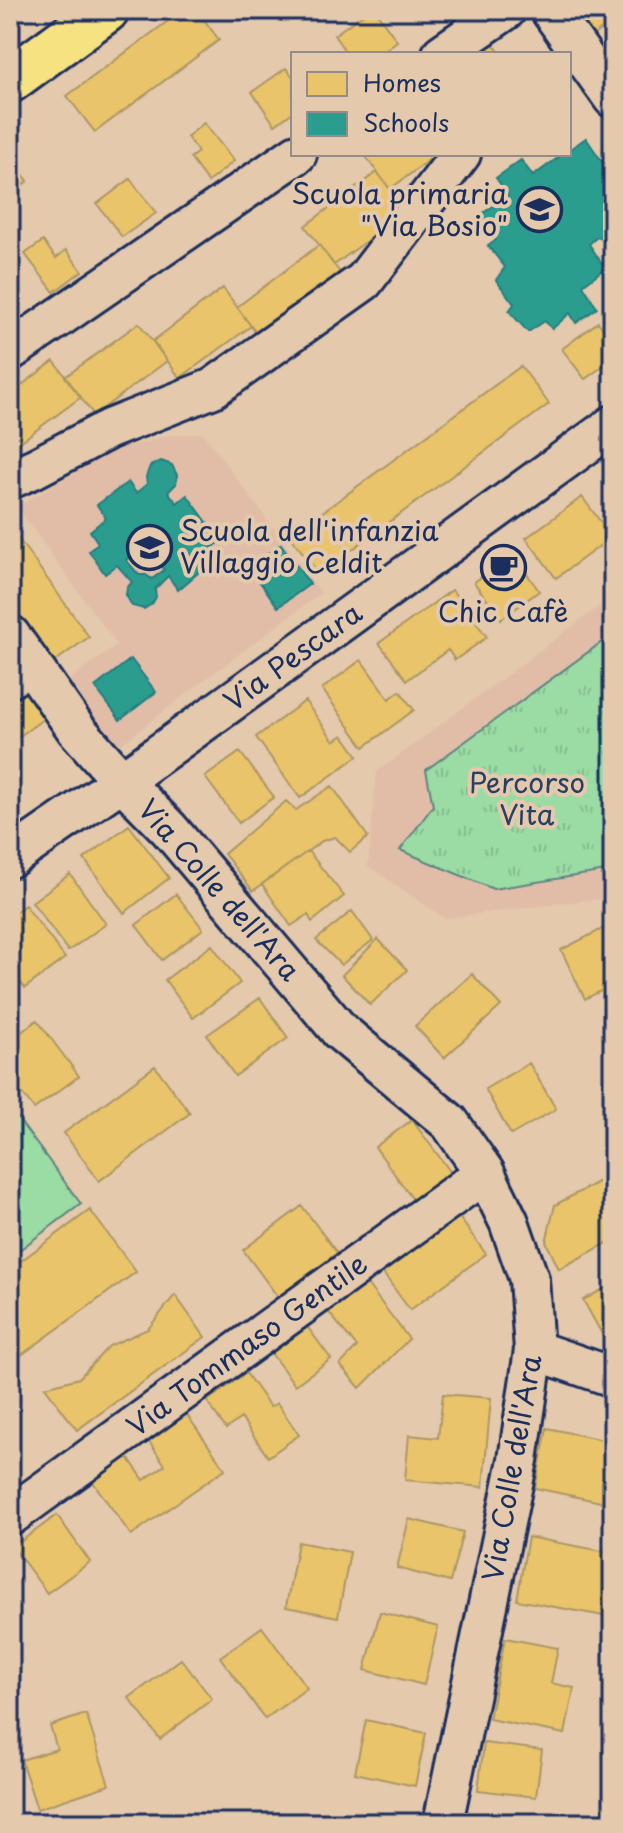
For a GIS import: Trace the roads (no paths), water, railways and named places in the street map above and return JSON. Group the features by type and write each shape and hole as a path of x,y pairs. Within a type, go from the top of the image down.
{"main road":[{"path":"10,80 106,10"}],"street":[{"path":"445,52 506,10"},
{"path":"550,10 572,50 613,98"},
{"path":"10,351 294,156"},
{"path":"18,466 213,388 364,281 459,156"},
{"name":"Via Pescara","path":"10,858 122,781 613,425"},
{"name":"Via Colle dell'Ara","path":"17,659 122,781 169,829 340,1031 450,1123 485,1173 509,1222 529,1279 534,1350 518,1460 443,1823"},
{"name":"Via Tommaso Gentile","path":"10,1516 485,1173"},
{"path":"534,1350 613,1377"}],"place":[{"name":"Scuola primaria \"Via Bosio\"","path":"539,210"},
{"name":"Scuola dell'infanzia Villaggio Celdit","path":"149,547"},
{"name":"Chic Cafè","path":"503,568"}],"park label":[{"name":"Percorso Vita","path":"527,799"}]}
